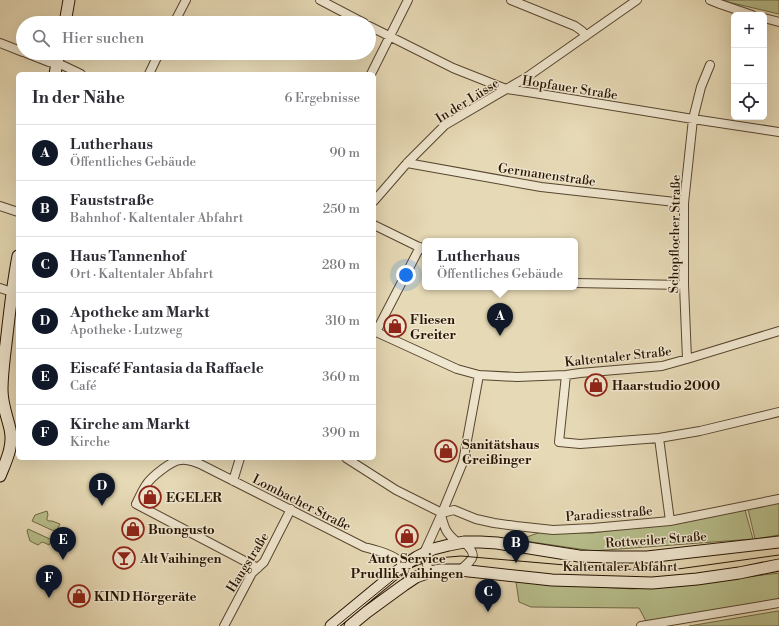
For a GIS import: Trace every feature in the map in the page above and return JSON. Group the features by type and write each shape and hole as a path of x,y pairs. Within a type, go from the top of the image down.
{"main road":[{"path":"66,16 69,0"},
{"path":"0,476 9,456 10,446 10,430 1,392 16,268"},
{"name":"Rottweiler Straße","path":"331,626 405,565 424,553 441,546 461,542 497,543 579,556 612,557 647,556 779,542"},
{"name":"Kaltentaler Abfahrt","path":"460,570 552,580 652,583 697,579 779,565"},
{"path":"350,626 366,612 416,577 440,570 460,570"}],"street":[{"path":"178,16 186,0"},
{"path":"320,0 351,16"},
{"path":"371,72 408,0"},
{"path":"511,0 575,26 586,36"},
{"name":"In der Lüsse","path":"376,199 407,163 445,125 527,77 637,0"},
{"path":"710,0 743,12"},
{"path":"767,19 779,22"},
{"name":"Hopfauer Straße","path":"376,30 453,68 506,89 779,132"},
{"path":"0,43 16,49"},
{"path":"46,60 77,72"},
{"path":"150,72 156,60"},
{"name":"Schopflocher Straße","path":"688,360 684,285 684,203 693,119 701,87 710,65"},
{"path":"527,77 534,93"},
{"name":"Germanenstraße","path":"407,163 541,187 684,203"},
{"path":"0,206 16,211"},
{"path":"376,226 422,249 376,329"},
{"path":"578,283 684,285"},
{"path":"0,288 12,292"},
{"name":"Kaltentaler Straße","path":"376,331 457,370 479,375 517,377 566,375 662,366 688,360 779,331"},
{"path":"430,572 424,553 463,462 479,375"},
{"path":"566,375 559,442 580,444 659,438 700,431 779,412"},
{"path":"659,438 670,521"},
{"name":"Lombacher Straße","path":"258,568 136,504 146,484 172,463 180,460 190,460 291,509 364,547 391,555 405,565"},
{"path":"233,481 239,460"},
{"path":"349,460 396,490 441,514 447,533 470,548 473,553 471,562 460,570"},
{"name":"Paradiesstraße","path":"441,514 454,510 476,519 494,523 553,530 670,521 779,499"},
{"name":"Haugstraße","path":"224,626 252,573 264,562 291,509"},
{"path":"641,626 779,603"}],"green space":[{"path":"724,0 779,0 779,14 728,2"},
{"path":"779,502 779,535 755,539 748,509"},
{"path":"745,510 753,539 593,551 518,540 541,532 592,533 691,520"},
{"path":"47,511 47,520 60,524 56,532 32,521 35,515"},
{"path":"28,529 52,540 49,545 42,542 38,545 30,541 27,531"},
{"path":"779,573 779,600 647,623 639,608 531,607 519,602 516,582 632,589 674,586"},
{"path":"779,611 779,626 689,626"}],"tram line":[{"path":"337,626 397,577 413,567 437,558 461,556 588,567 643,570 678,569 779,555"}],"place":[{"name":"Fliesen Greiter","path":"395,326"},
{"name":"Lutherhaus","path":"500,336"},
{"name":"Haarstudio 2000","path":"596,385"},
{"name":"Sanitätshaus Greißinger","path":"446,451"},
{"name":"EGELER","path":"150,497"},
{"name":"Apotheke am Markt","path":"102,506"},
{"name":"Buongusto","path":"133,529"},
{"name":"Auto Service Prudlik Vaihingen","path":"407,536"},
{"name":"Alt Vaihingen","path":"124,558"},
{"name":"Eiscafé Fantasia da Raffaele","path":"63,560"},
{"name":"Fauststraße","path":"516,563"},
{"name":"KIND Hörgeräte","path":"79,596"},
{"name":"Kirche am Markt","path":"49,598"},
{"name":"Haus Tannenhof","path":"488,612"}]}
